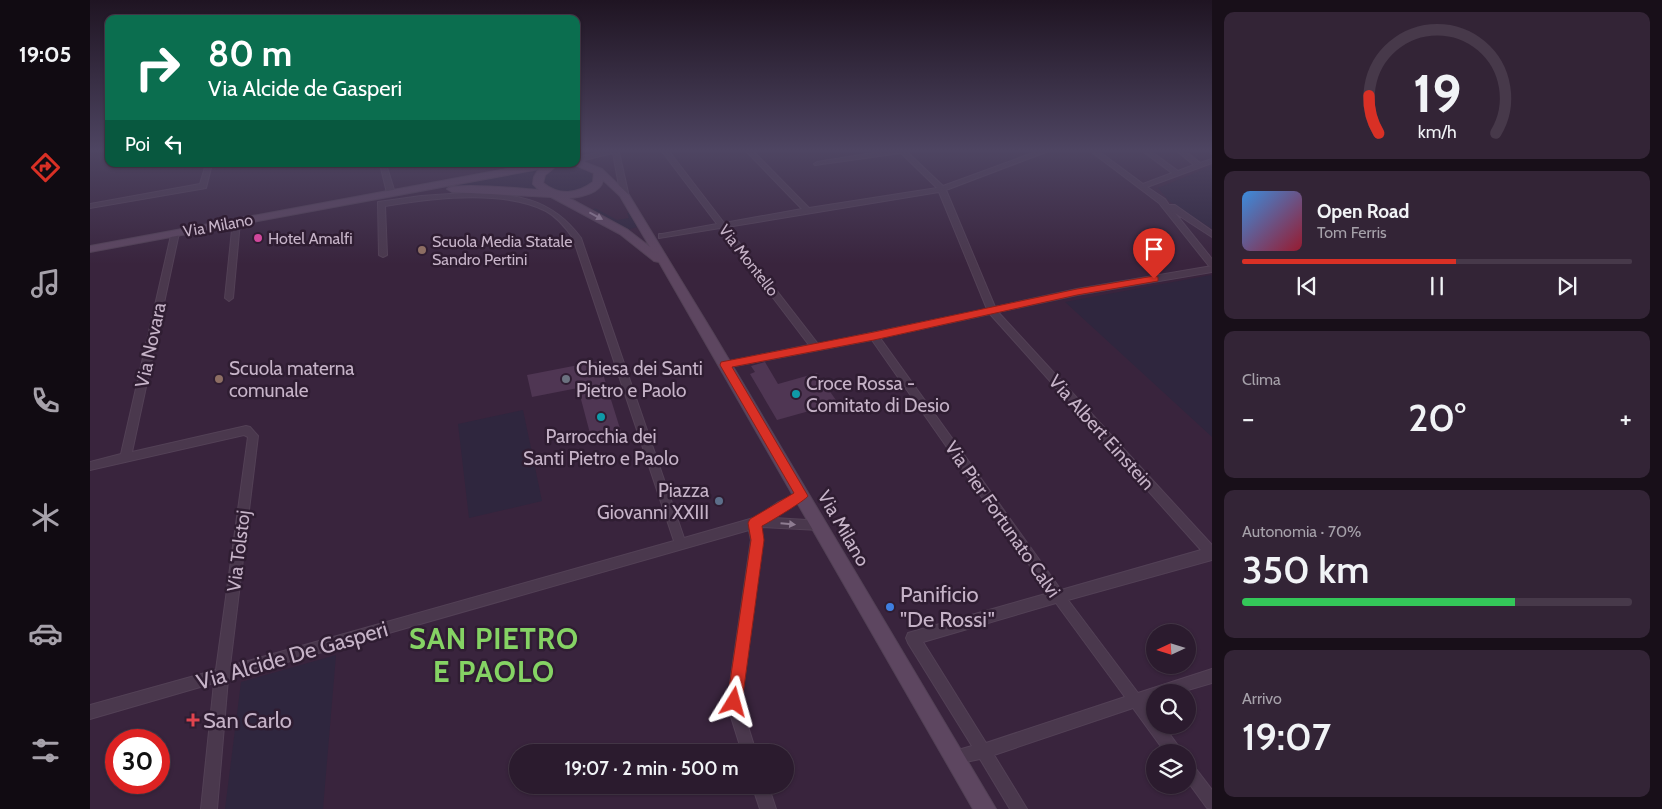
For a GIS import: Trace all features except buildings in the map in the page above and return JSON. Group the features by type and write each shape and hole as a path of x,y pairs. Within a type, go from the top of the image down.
{"main road":[{"name":"Via Milano","path":"90,249 422,188"},
{"name":"Via Milano","path":"406,191 476,188 553,194 624,232 668,267"},
{"path":"542,188 553,194 567,196 580,194 592,188"},
{"name":"Via Milano","path":"617,188 625,197 668,267 986,809"}],"street":[{"path":"90,206 193,188"},
{"path":"390,188 391,193"},
{"path":"623,188 625,197"},
{"name":"Via Montello","path":"693,188 816,346"},
{"path":"785,188 807,210"},
{"path":"662,236 942,188 992,311"},
{"path":"1145,188 1212,235"},
{"path":"383,255 381,204 436,197 497,198 531,203 549,210 564,222 577,238 681,545"},
{"path":"1162,201 1212,264"},
{"path":"229,298 236,222"},
{"name":"Via Novara","path":"126,458 175,233"},
{"path":"725,365 874,336 1077,292 1212,269"},
{"name":"Via Albert Einstein","path":"992,311 1212,553"},
{"name":"Via Pier Fortunato Calvi","path":"874,336 1058,596 1168,744"},
{"name":"Via Tolstoj","path":"126,458 246,430 252,436 222,674"},
{"path":"90,466 126,458"},
{"path":"756,523 785,504 802,496"},
{"path":"756,523 819,525"},
{"path":"746,744 734,704 757,540 756,523"},
{"name":"Via Alcide De Gasperi","path":"90,712 756,523"},
{"path":"1018,809 913,638 1212,553"},
{"path":"210,809 222,674"},
{"path":"1186,684 1212,676"},
{"path":"956,757 983,751 1146,697"},
{"path":"1196,781 1212,803"},
{"path":"763,794 768,809"}],"shaded area":[{"path":"519,188 537,188 538,190"},
{"path":"550,188 583,188 567,192"},
{"path":"1158,188 1212,188 1212,229 1169,201"},
{"path":"595,208 617,220 629,218 627,213 629,213 637,227 627,230 593,210"},
{"path":"1211,275 1212,277 1212,437 1065,302"},
{"path":"523,410 542,501 469,518 458,424"},
{"path":"336,655 323,809 225,809 241,682"}],"place":[{"name":"Hotel Amalfi","path":"258,238"},
{"name":"Scuola Media Statale Sandro Pertini","path":"422,250"},
{"name":"Scuola materna comunale","path":"219,379"},
{"name":"Chiesa dei Santi Pietro e Paolo","path":"566,379"},
{"name":"Croce Rossa - Comitato di Desio","path":"796,394"},
{"name":"Parrocchia dei Santi Pietro e Paolo","path":"601,417"},
{"name":"Piazza Giovanni XXIII","path":"719,501"},
{"name":"Panificio \"De Rossi\"","path":"890,607"},
{"name":"San Carlo","path":"193,720"}],"district":[{"name":"SAN PIETRO E PAOLO","path":"494,656"}],"route":[{"path":"734,702 757,540 754,523 770,516 777,509 802,496 725,365 874,336 1077,292 1154,279"}]}
